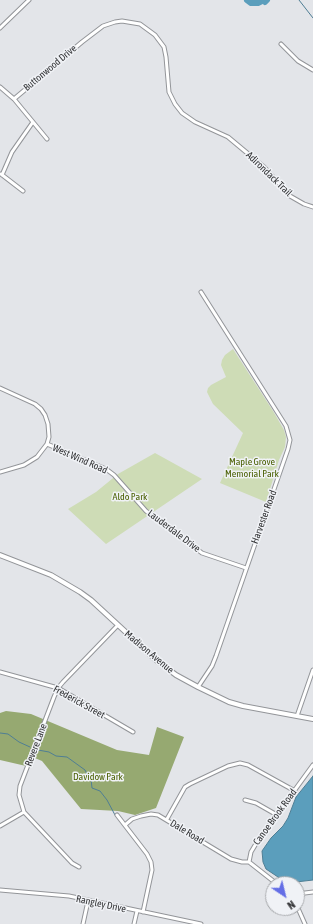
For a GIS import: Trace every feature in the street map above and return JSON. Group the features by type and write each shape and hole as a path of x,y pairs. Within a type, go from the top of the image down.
{"street":[{"path":"23,0 26,3"},
{"path":"0,28 29,0"},
{"name":"Adirondack Trail","path":"86,38 103,26 115,22 131,22 140,24 150,30 164,47 169,92 175,104 182,113 195,122 228,137 264,167 290,196 313,207"},
{"name":"Buttonwood Drive","path":"14,99 86,38"},
{"path":"280,44 298,61 313,70"},
{"path":"0,87 14,99 47,139"},
{"path":"24,191 1,174 12,152 33,122"},
{"name":"Harvester Road","path":"198,687 212,666 216,656 290,440 286,426 201,292"},
{"path":"0,388 35,404 45,415 48,424 49,437 47,444 37,457 31,461 0,472"},
{"name":"West Wind Road","path":"47,444 106,469 114,475"},
{"name":"Lauderdale Drive","path":"114,475 146,511 189,544 202,553 246,568"},
{"name":"Madison Avenue","path":"0,555 51,575 72,586 91,600 156,660 176,675 198,687 229,702 243,706 313,719"},
{"name":"Revere Lane","path":"79,867 72,864 24,812 19,795 20,786 58,688 118,625"},
{"path":"297,716 313,670"},
{"name":"Frederick Street","path":"0,672 58,688 133,732"},
{"path":"166,819 181,794 190,784 228,766 240,763 248,765 295,791"},
{"name":"Canoe Brook Road","path":"249,862 253,847 313,765"},
{"path":"245,800 256,803 277,815"},
{"path":"0,826 24,812"},
{"name":"Dale Road","path":"125,825 132,820 151,814 158,815 231,859 249,862"},
{"path":"117,815 147,854 151,862 152,870 143,912"},
{"path":"249,862 267,876"},
{"name":"Rangley Drive","path":"0,890 63,896 201,924"},
{"path":"83,924 88,901"},
{"path":"134,924 137,911"}],"green space":[{"name":"Maple Grove Memorial Park","path":"233,349 273,411 284,430 286,437 285,447 279,460 266,502 220,483 243,433 213,404 207,392 211,385 226,377 221,365 222,360 225,355"},
{"name":"Aldo Park","path":"155,453 202,479 106,544 68,509 96,492 118,474"},
{"name":"Davidow Park","path":"6,711 31,714 117,750 149,755 157,727 184,737 156,808 135,815 118,811 81,809 42,761 30,756 26,766 0,760 0,713"}],"water":[{"path":"313,776 313,880 305,881 305,876 276,876 266,869 263,862 262,851 271,838 283,826 288,818 296,797"}],"waterway":[{"path":"247,0 251,3 258,3 264,0 265,2 267,0"},
{"path":"299,0 313,18"},
{"path":"0,733 8,734 19,742 30,747"},
{"path":"38,750 49,752 56,756 67,757 85,770 91,779 92,788 100,791 115,815"}]}
